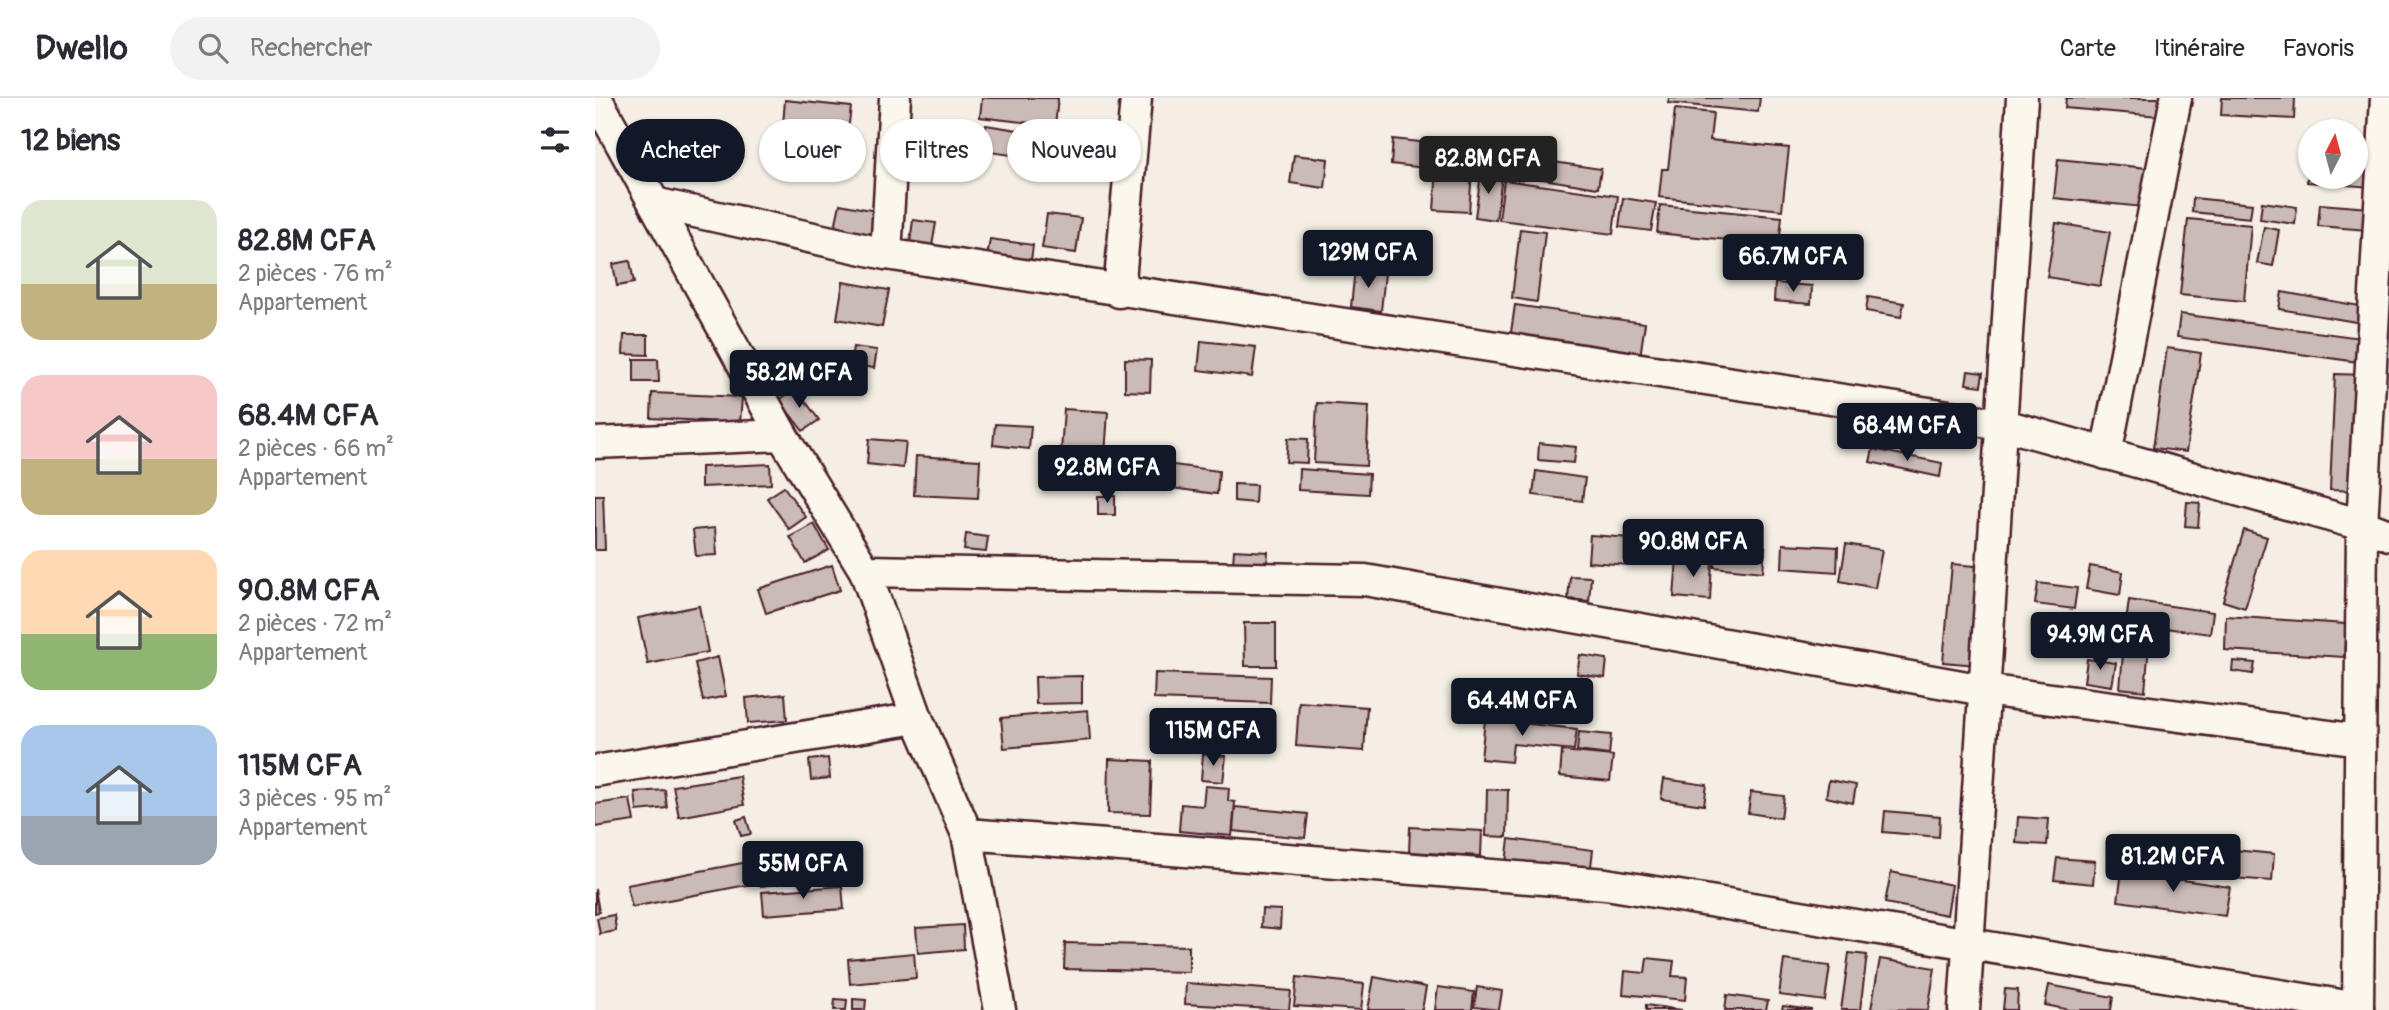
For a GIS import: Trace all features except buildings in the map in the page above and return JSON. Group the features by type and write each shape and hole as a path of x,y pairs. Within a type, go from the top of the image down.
{"street":[{"path":"596,98 782,435 865,571 917,718 967,834 1000,1010"},
{"path":"885,254 895,98"},
{"path":"1119,292 1136,98"},
{"path":"1964,1010 2022,98"},
{"path":"2106,454 2176,98"},
{"path":"967,834 1606,884 2358,1009 2360,740 2376,530 2386,98"},
{"path":"654,203 885,254 1119,292 2001,424 2376,530"},
{"path":"595,443 782,435"},
{"path":"865,571 1366,580 1984,690 2360,740"},
{"path":"595,771 917,718"}]}
